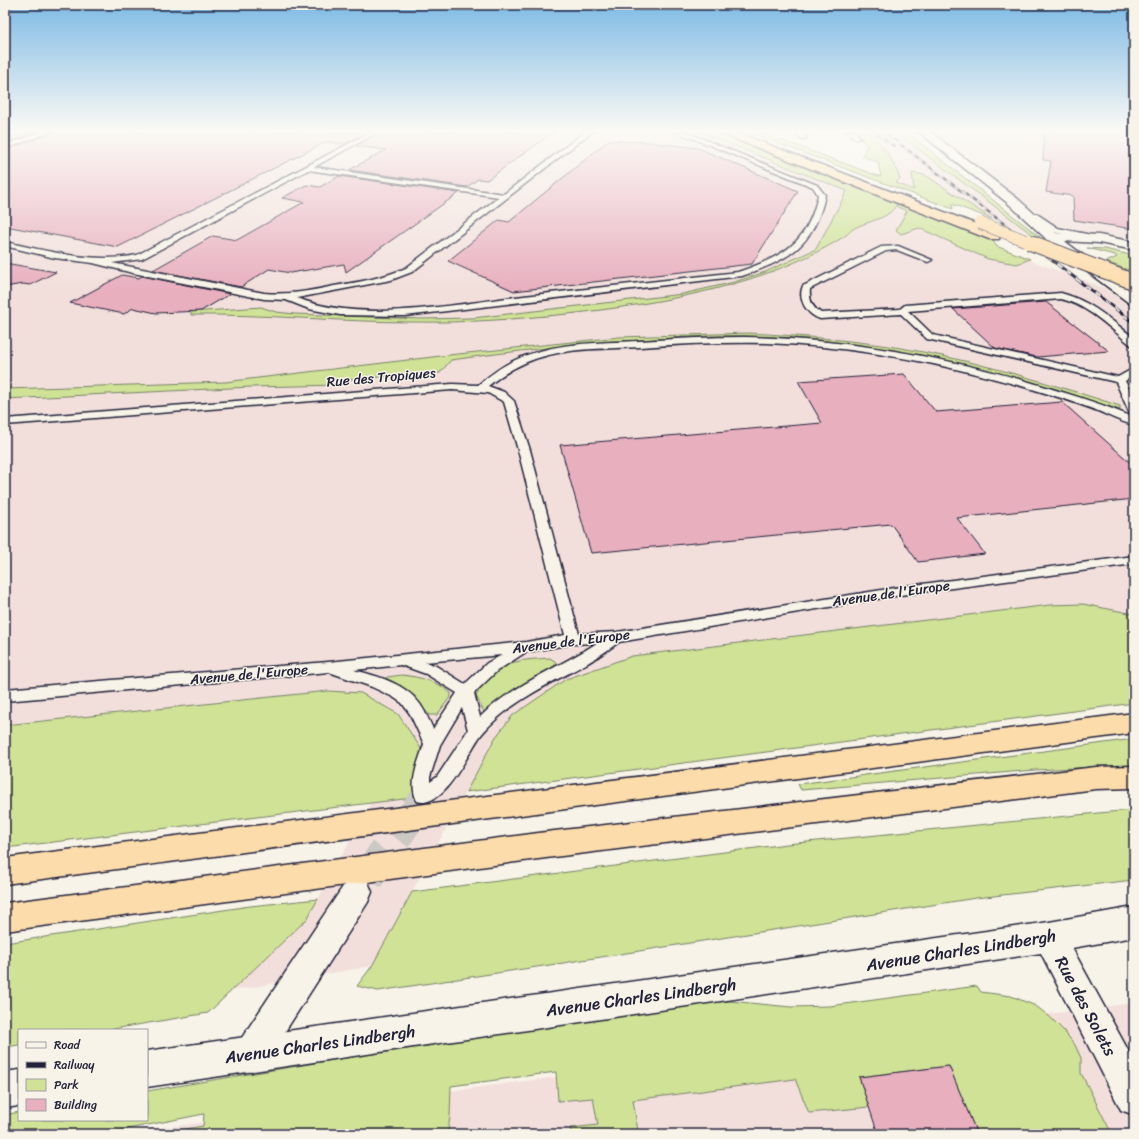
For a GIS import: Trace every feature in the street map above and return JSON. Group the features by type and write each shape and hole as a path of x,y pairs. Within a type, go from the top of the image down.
{"highway":[{"path":"867,184 994,236 1134,290"},
{"path":"870,184 980,223 1134,282"},
{"path":"5,872 1134,723"},
{"path":"5,917 554,844 1088,778 1134,777"}],"main road":[{"path":"978,184 1014,213 1051,237 1134,300"},
{"path":"992,184 1015,202 1051,237 1099,239 1134,246"},
{"path":"251,1054 357,892"},
{"name":"Avenue Charles Lindbergh","path":"148,1069 1049,937 1134,922"},
{"name":"Rue des Solets","path":"1049,937 1134,1097"},
{"path":"5,1090 18,1088"}],"lane":[{"path":"94,261 116,261 139,257 277,184"},
{"path":"421,184 505,196"},
{"path":"5,244 264,296 287,297 364,284 391,278 409,270 520,184"},
{"path":"287,297 312,308 340,312 405,313 739,274 767,265 784,256 803,240 820,212 822,195 815,186 810,184"},
{"path":"1015,202 1045,224 1056,230 1099,239"},
{"path":"928,260 898,248 884,249 806,288 807,303 814,314 820,316 903,311 906,308 1061,296 1071,298 1084,305 1134,343"},
{"path":"134,271 139,257"},
{"path":"903,311 930,337 1120,380 1134,371"},
{"path":"480,388 502,369 532,355 557,349 658,343 748,340 802,342 883,352 962,367 1025,383 1114,412 1134,422"},
{"path":"1120,380 1127,393 1134,412"},
{"name":"Rue des Tropiques","path":"5,422 452,387 480,388 500,394 509,401 524,450 573,639"},
{"name":"Avenue de l'Europe","path":"5,695 402,660 526,647 573,639 617,637 907,590 1134,560"},
{"path":"526,647 492,668 466,692 451,712 432,744 422,777 423,796 443,782 476,731 495,712 538,682 583,659 617,637"},
{"path":"402,660 431,670 466,692 476,731"},
{"path":"328,667 395,690 414,707 432,744"}],"shaded area":[{"path":"5,184 830,184 877,203 877,200 993,247 1105,288 1134,310 1134,663 495,738 372,966 231,991 307,919 399,752 5,799"},
{"path":"899,184 914,184 915,190"},
{"path":"939,184 965,184 1033,235 992,219"},
{"path":"1000,184 1134,184 1134,243 1058,228"},
{"path":"1134,1003 1134,1134 113,1134"}],"green space":[{"path":"830,184 853,184 993,239 996,246 1030,259 1017,264 988,259 919,228 901,234 896,230 907,211 897,207 897,204 893,210 883,217 853,229 843,237 812,255 779,269 745,281 710,290 638,305 549,316 453,322 386,322 191,315 191,312 261,307 276,312 295,314 420,319 473,318 683,294 734,282 765,272 816,249 847,191"},
{"path":"887,184 899,184 914,190 913,184 939,184 992,219 952,204 953,209"},
{"path":"965,184 973,184 1040,237 1033,235"},
{"path":"1087,248 1105,249 1134,256 1134,272 1106,262 1117,257 1115,255"},
{"path":"748,333 880,345 948,357 1047,383 1120,406 1120,410 1028,381 934,358 887,349 791,338 730,336 692,337 570,346 451,360 440,373 350,379 342,385 252,387 5,399 5,389 225,382 449,355 619,337"},
{"path":"1083,604 1134,614 1134,703 466,792 495,738 513,715 566,679 632,656 1050,605"},
{"path":"550,658 556,662 552,667 520,687 486,713 484,712 476,696 492,675 509,664 515,662"},
{"path":"402,675 422,678 440,685 451,693 451,696 437,715 429,715 416,699 386,679 387,677"},
{"path":"328,691 361,693 398,714 420,747 427,763 420,797 5,848 5,725"},
{"path":"1134,739 1134,765 1035,770 801,790 798,784"},
{"path":"1134,810 1134,880 976,898 378,991 357,986 372,966 412,892 787,844"},
{"path":"318,899 307,919 208,1013 113,1029 18,1029 18,1045 5,1047 5,943 250,906"},
{"path":"977,986 981,992 1011,996 1036,1006 1064,1031 1075,1045 1081,1058 1081,1073 1112,1134 977,1134 949,1066 859,1077 869,1107 809,1113 795,1079 633,1100 638,1131 611,1134 572,1134 570,1128 598,1125 593,1098 558,1101 556,1072 451,1086 448,1131 432,1134 156,1134 203,1126 204,1114 102,1134 5,1134 5,1115 18,1112 18,1121 148,1121 148,1091 351,1057 428,1046 508,1031 676,1005 729,1001 791,1007 830,1006"}],"building":[{"path":"5,184 243,184 118,247 5,226"},
{"path":"325,184 397,184 459,193 346,272 344,264 290,273 269,269 241,287 153,270 213,236 237,240 304,202 282,198 306,185 320,187"},
{"path":"447,184 471,184 467,187"},
{"path":"555,184 782,184 798,191 752,264 514,291 448,261 499,220 509,222"},
{"path":"1047,184 1134,184 1134,229 1074,220 1073,196 1046,192"},
{"path":"5,263 56,272 30,285 23,284 5,287"},
{"path":"122,275 139,278 142,276 230,294 201,311 156,313 133,308 124,314 70,303"},
{"path":"1046,302 1109,351 1037,357 995,348 953,309"},
{"path":"904,374 936,412 1062,402 1134,466 1134,499 957,518 985,554 918,562 891,524 591,553 560,445 822,423 798,381"},
{"path":"949,1066 977,1134 878,1134 859,1077"}],"tunnel":[{"path":"406,821 423,796"},
{"path":"367,878 407,820"}],"railway":[{"path":"952,184 1029,243"},
{"path":"1028,242 1134,323"}]}
